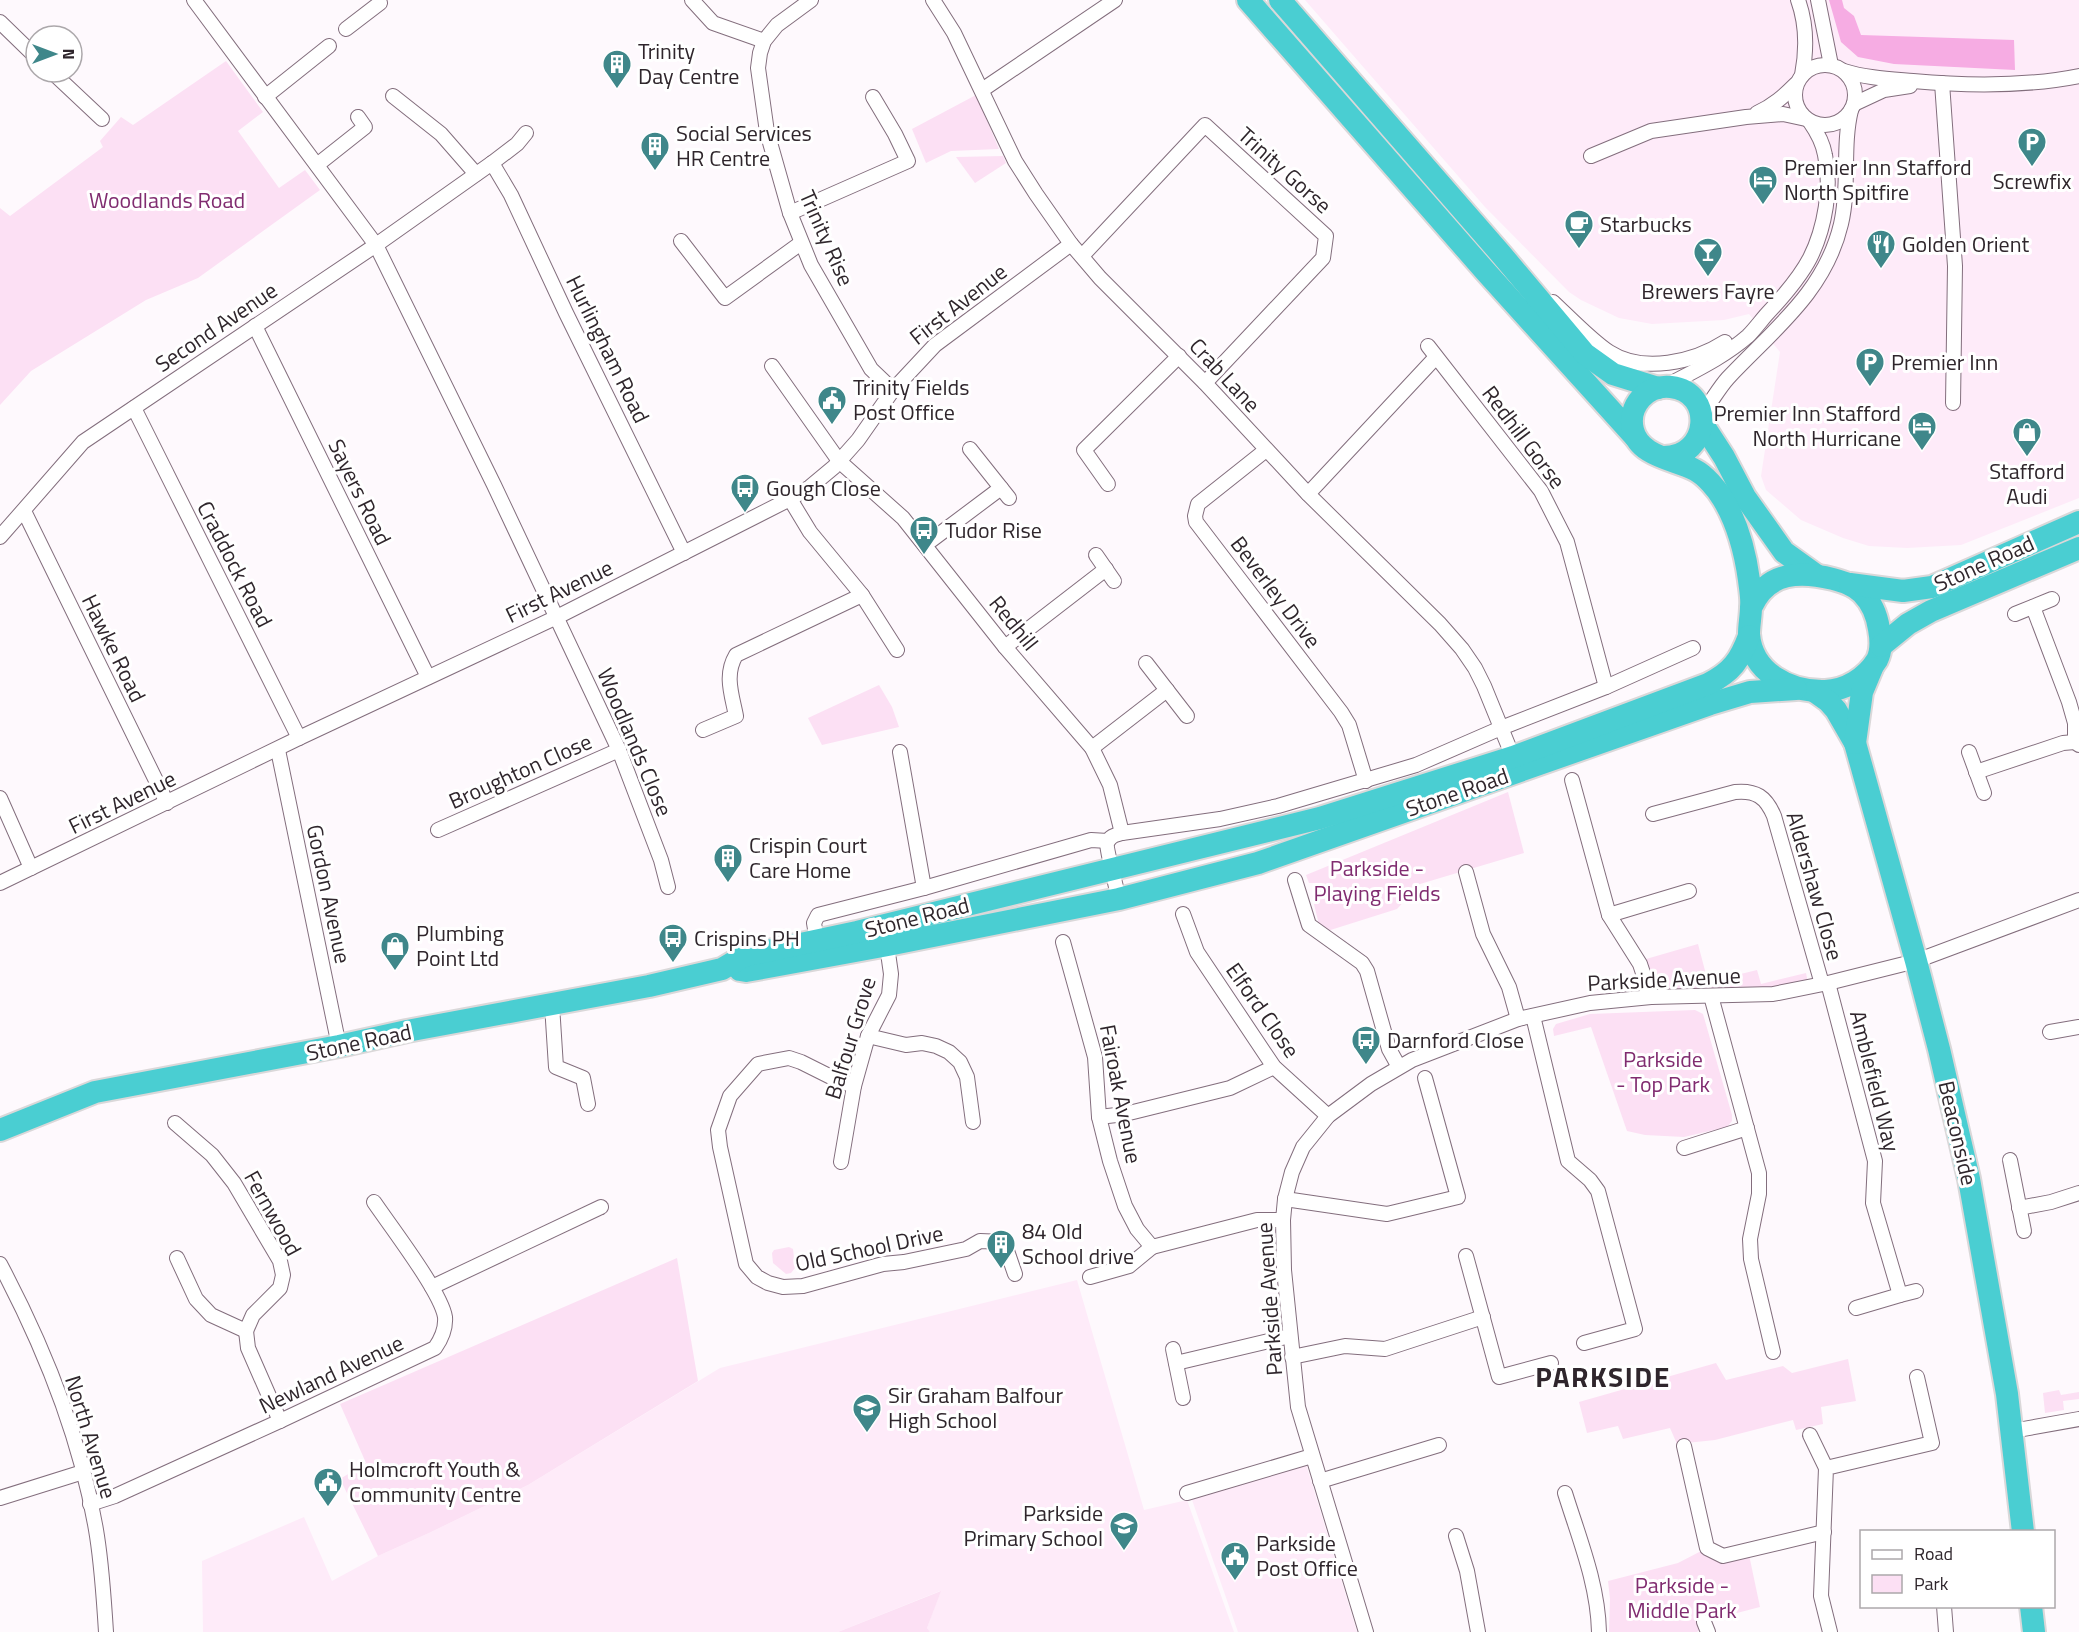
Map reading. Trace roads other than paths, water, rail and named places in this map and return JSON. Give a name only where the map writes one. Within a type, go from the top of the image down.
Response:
[{"type":"highway","points":[[1248,0],[1642,447],[1652,454],[1697,471],[1721,495],[1741,536],[1752,606],[1749,636],[1755,654],[1764,667],[1782,682],[1805,690],[1842,688],[1858,680],[1877,656],[1875,613],[1862,593],[1850,584],[1816,575],[1797,574],[1773,582],[1756,597],[1752,606]]},
{"type":"highway","points":[[1280,0],[1585,354],[1613,374],[1661,387],[1676,388],[1688,394],[1697,403],[1702,419],[1745,497],[1784,552],[1816,575]]},
{"type":"highway","points":[[1635,437],[1632,429],[1633,411],[1642,396],[1661,387]]},
{"type":"highway","points":[[1664,457],[1678,455],[1690,448],[1698,437],[1702,419]]},
{"type":"highway","name":"Stone Road","points":[[1850,584],[1903,591],[1932,587],[2079,522]]},
{"type":"highway","name":"Stone Road","points":[[1877,656],[1908,624],[1930,611],[2079,548]]},
{"type":"highway","name":"Stone Road","points":[[722,969],[746,971],[885,935],[1113,869],[1320,818],[1513,757],[1722,677],[1739,659],[1749,636]]},
{"type":"highway","name":"Beaconside","points":[[1855,743],[1862,692],[1877,656]]},
{"type":"highway","name":"Stone Road","points":[[0,1130],[95,1092],[407,1031],[649,987],[722,969],[744,956],[817,941],[885,935],[1119,899],[1258,863],[1710,704],[1750,692],[1805,690]]},
{"type":"highway","name":"Beaconside","points":[[1805,690],[1828,701],[1836,710],[1855,743],[1916,961],[1969,1179],[2012,1431],[2023,1530]]},
{"type":"highway","points":[[2031,1608],[2034,1632]]},
{"type":"street","points":[[194,0],[376,245],[557,617]]},
{"type":"street","points":[[692,0],[713,22],[764,41]]},
{"type":"street","name":"Trinity Rise","points":[[811,0],[784,18],[764,41],[758,68],[767,132],[801,243],[820,281],[871,369],[893,390]]},
{"type":"street","name":"Crab Lane","points":[[933,0],[954,33],[1015,161],[1071,244],[1100,279],[1179,356],[1308,494],[1440,624],[1462,649],[1480,677],[1513,757]]},
{"type":"street","points":[[982,90],[1115,0]]},
{"type":"street","points":[[1661,387],[1712,362],[1748,336],[1784,296],[1811,257],[1827,199],[1825,154],[1820,138],[1795,102],[1805,59],[1806,34],[1798,0]]},
{"type":"street","points":[[1702,419],[1726,380],[1791,315],[1817,281],[1832,252],[1841,223],[1845,196],[1846,138],[1854,88],[1837,68],[1818,0]]},
{"type":"street","points":[[346,29],[380,1]]},
{"type":"street","points":[[0,22],[24,45]]},
{"type":"street","points":[[265,97],[329,46]]},
{"type":"street","points":[[1746,117],[1767,109],[1780,100],[1815,66],[1837,68],[1874,78],[1973,85],[2029,83],[2079,76]]},
{"type":"street","points":[[1591,156],[1651,131],[1746,117],[1783,114],[1826,125],[1836,123],[1847,116],[1852,107],[1884,90],[1926,82]]},
{"type":"street","points":[[1942,83],[1955,256],[1953,403]]},
{"type":"street","points":[[65,84],[102,119]]},
{"type":"street","points":[[393,96],[441,134],[476,174]]},
{"type":"street","points":[[790,213],[908,161],[873,97]]},
{"type":"street","points":[[317,165],[365,127],[358,117]]},
{"type":"street","name":"Trinity Gorse","points":[[1082,256],[1204,125],[1326,236],[1323,258],[1205,383]]},
{"type":"street","name":"Second Avenue","points":[[0,537],[83,442],[376,245],[492,164],[517,144],[526,133]]},
{"type":"street","name":"Hurlingham Road","points":[[492,164],[510,195],[684,553]]},
{"type":"street","points":[[681,241],[725,298],[801,243]]},
{"type":"street","name":"First Avenue","points":[[0,883],[299,738],[557,617],[790,499],[810,487],[858,440],[893,390],[934,345],[1071,244]]},
{"type":"street","points":[[1501,254],[1609,352],[1632,361],[1668,363],[1710,351],[1763,318]]},
{"type":"street","name":"Sayers Road","points":[[255,326],[428,677]]},
{"type":"street","name":"Redhill Gorse","points":[[1308,494],[1432,352],[1541,491],[1552,510],[1567,542],[1606,687]]},
{"type":"street","points":[[1108,484],[1084,450],[1179,356]]},
{"type":"street","name":"Redhill","points":[[772,366],[839,460],[903,518],[1005,647],[1092,748],[1110,785],[1122,833]]},
{"type":"street","name":"Craddock Road","points":[[134,408],[299,738]]},
{"type":"street","points":[[925,545],[1005,493],[970,449]]},
{"type":"street","name":"Beverley Drive","points":[[1266,450],[1198,504],[1196,522],[1341,712],[1349,725],[1366,781]]},
{"type":"street","points":[[790,499],[810,532],[862,596],[897,650]]},
{"type":"street","name":"Hawke Road","points":[[24,511],[166,803]]},
{"type":"street","points":[[1096,555],[1114,581]]},
{"type":"street","points":[[1005,647],[1106,569]]},
{"type":"street","points":[[703,730],[736,716],[728,677],[730,664],[736,655],[862,596]]},
{"type":"street","points":[[2015,614],[2052,599]]},
{"type":"street","points":[[1976,772],[2063,742],[2077,743],[2069,702],[2033,607]]},
{"type":"street","name":"Woodlands Close","points":[[557,617],[619,750],[661,860],[668,887]]},
{"type":"street","name":"Stone Road","points":[[1108,841],[1113,836],[1122,833],[1220,819],[1278,806],[1416,765],[1501,728],[1606,687],[1693,648]]},
{"type":"street","points":[[1146,663],[1187,716]]},
{"type":"street","points":[[1092,748],[1167,690]]},
{"type":"street","name":"Gordon Avenue","points":[[278,750],[339,1046]]},
{"type":"street","name":"Broughton Close","points":[[438,830],[619,750]]},
{"type":"street","points":[[900,752],[924,888]]},
{"type":"street","points":[[1969,752],[1984,793]]},
{"type":"street","points":[[1572,780],[1609,915],[1640,964],[1651,997]]},
{"type":"street","name":"Aldershaw Close","points":[[1661,816],[1734,792],[1756,793],[1765,798],[1774,816],[1825,983]]},
{"type":"street","points":[[0,798],[32,868]]},
{"type":"street","points":[[817,941],[814,922],[818,915],[924,888],[1091,840],[1108,841],[1107,849],[1119,899]]},
{"type":"street","points":[[1466,872],[1483,934],[1509,987],[1518,1019]]},
{"type":"street","points":[[1295,880],[1309,926],[1362,963],[1367,971],[1389,1049],[1399,1067]]},
{"type":"street","points":[[1609,915],[1689,891]]},
{"type":"street","name":"Parkside Avenue","points":[[1366,1632],[1298,1407],[1284,1270],[1285,1199],[1297,1158],[1309,1138],[1328,1116],[1371,1084],[1412,1060],[1518,1019],[1590,1003],[1651,997],[1773,994],[1825,983],[1916,961],[1977,929],[2079,900]]},
{"type":"street","name":"Elford Close","points":[[1183,914],[1197,952],[1274,1066],[1328,1116]]},
{"type":"street","name":"Balfour Grove","points":[[841,1162],[854,1086],[868,1036],[889,995],[891,974],[885,935]]},
{"type":"street","name":"Fairoak Avenue","points":[[1063,942],[1095,1057],[1099,1117],[1110,1161],[1125,1206],[1137,1229],[1152,1247]]},
{"type":"street","name":"Amblefield Way","points":[[1825,983],[1875,1161],[1873,1203],[1900,1295]]},
{"type":"street","points":[[1711,996],[1759,1173],[1759,1194],[1750,1239],[1751,1259],[1773,1352]]},
{"type":"street","points":[[552,1005],[556,1067],[583,1078],[588,1104]]},
{"type":"street","points":[[1533,1016],[1568,1161],[1590,1180],[1598,1191],[1635,1329],[1584,1343]]},
{"type":"street","points":[[2050,1032],[2079,1027]]},
{"type":"street","points":[[868,1036],[906,1045],[922,1043],[936,1046],[952,1055],[960,1062],[967,1077],[973,1122]]},
{"type":"street","name":"Old School Drive","points":[[854,1086],[789,1058],[759,1064],[730,1096],[718,1130],[720,1147],[746,1264],[757,1277],[783,1287],[803,1286],[883,1264],[966,1249],[980,1241],[1004,1242],[1015,1274]]},
{"type":"street","points":[[1099,1117],[1125,1114],[1230,1088],[1274,1066]]},
{"type":"street","points":[[1285,1199],[1387,1214],[1458,1197],[1425,1078]]},
{"type":"street","name":"Fernwood","points":[[176,1123],[212,1155],[234,1183],[280,1262],[283,1275],[280,1288],[253,1315],[246,1331]]},
{"type":"street","points":[[1684,1148],[1747,1128]]},
{"type":"street","points":[[2010,1160],[2024,1231]]},
{"type":"street","points":[[2019,1208],[2051,1202],[2079,1193]]},
{"type":"street","name":"Newland Avenue","points":[[90,1503],[115,1496],[435,1348],[442,1337],[445,1315],[432,1287],[374,1202]]},
{"type":"street","points":[[432,1287],[601,1207]]},
{"type":"street","points":[[1090,1277],[1129,1266],[1152,1247],[1257,1220],[1283,1220]]},
{"type":"street","points":[[1466,1256],[1499,1377],[1551,1363]]},
{"type":"street","points":[[177,1258],[196,1299],[211,1315],[246,1331],[248,1348],[280,1421]]},
{"type":"street","name":"North Avenue","points":[[0,1264],[54,1382],[83,1472],[101,1571],[106,1632]]},
{"type":"street","points":[[1856,1308],[1916,1291]]},
{"type":"street","points":[[1292,1357],[1346,1346],[1385,1349],[1483,1317]]},
{"type":"street","points":[[1176,1363],[1290,1336]]},
{"type":"street","points":[[1173,1349],[1183,1398]]},
{"type":"street","points":[[1826,1468],[1932,1443],[1917,1377]]},
{"type":"street","points":[[2012,1431],[2079,1419]]},
{"type":"street","points":[[1810,1435],[1826,1468],[1821,1596],[1830,1632]]},
{"type":"street","points":[[1320,1481],[1438,1445]]},
{"type":"street","points":[[1684,1446],[1707,1548],[1723,1556],[1824,1532]]},
{"type":"street","points":[[1187,1493],[1312,1456]]},
{"type":"street","points":[[0,1498],[83,1472]]},
{"type":"street","points":[[1565,1493],[1593,1584],[1598,1608],[1599,1632]]},
{"type":"street","points":[[1456,1536],[1467,1572],[1478,1632]]},
{"type":"street","points":[[1944,1608],[1946,1632]]},
{"type":"place","name":"Trinity Day Centre","points":[[617,90]]},
{"type":"place","name":"Screwfix","points":[[2032,168]]},
{"type":"place","name":"Social Services HR Centre","points":[[655,172]]},
{"type":"place","name":"Premier Inn Stafford North Spitfire","points":[[1763,206]]},
{"type":"place","name":"Starbucks","points":[[1579,250]]},
{"type":"place","name":"Golden Orient","points":[[1881,270]]},
{"type":"place","name":"Brewers Fayre","points":[[1708,278]]},
{"type":"place","name":"Premier Inn","points":[[1870,388]]},
{"type":"place","name":"Trinity Fields Post Office","points":[[832,426]]},
{"type":"place","name":"Premier Inn Stafford North Hurricane","points":[[1922,452]]},
{"type":"place","name":"Stafford Audi","points":[[2027,458]]},
{"type":"place","name":"Gough Close","points":[[745,514]]},
{"type":"place","name":"Tudor Rise","points":[[924,556]]},
{"type":"place","name":"Crispin Court Care Home","points":[[728,884]]},
{"type":"place","name":"Crispins PH","points":[[673,964]]},
{"type":"place","name":"Plumbing Point Ltd","points":[[395,972]]},
{"type":"place","name":"Darnford Close","points":[[1366,1066]]},
{"type":"place","name":"84 Old School drive","points":[[1001,1270]]},
{"type":"place","name":"Sir Graham Balfour High School","points":[[867,1434]]},
{"type":"place","name":"Holmcroft Youth & Community Centre","points":[[328,1508]]},
{"type":"place","name":"Parkside Primary School","points":[[1124,1552]]},
{"type":"place","name":"Parkside Post Office","points":[[1235,1582]]},
{"type":"district","name":"PARKSIDE","points":[[1603,1377]]},
{"type":"park label","name":"Woodlands Road","points":[[167,200]]},
{"type":"park label","name":"Parkside - Playing Fields","points":[[1377,880]]},
{"type":"park label","name":"Parkside - Top Park","points":[[1663,1072]]},
{"type":"park label","name":"Parkside - Middle Park","points":[[1682,1598]]}]
